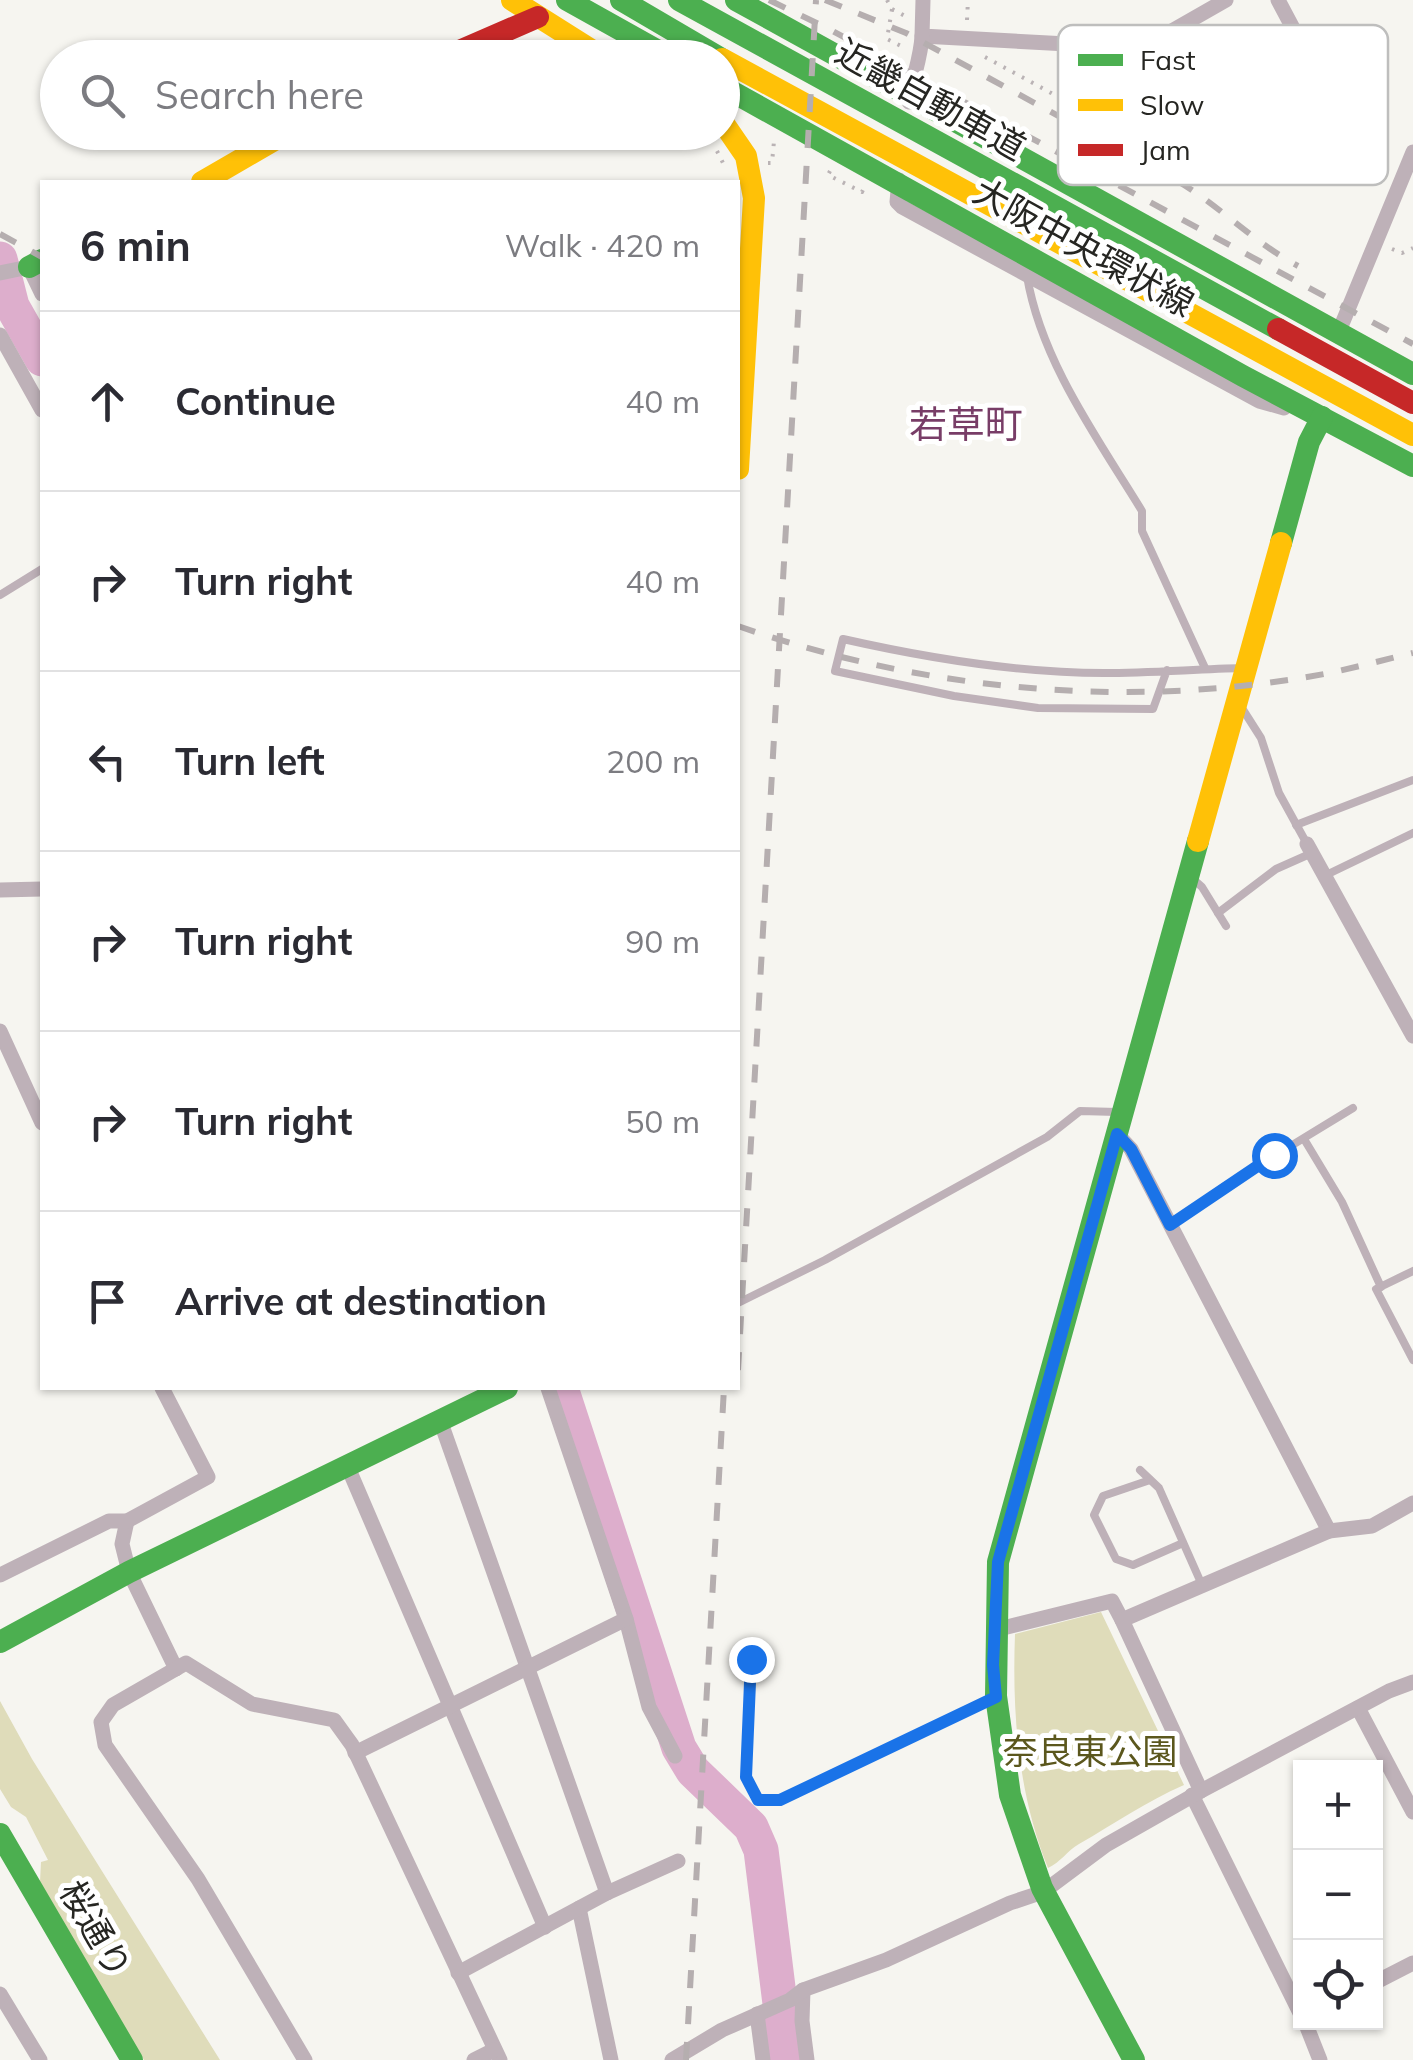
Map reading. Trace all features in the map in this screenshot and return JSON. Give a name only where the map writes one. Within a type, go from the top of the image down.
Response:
[{"type":"main road","points":[[512,0],[575,40]]},
{"type":"main road","points":[[567,0],[639,40]]},
{"type":"main road","name":"近畿自動車道","points":[[621,0],[691,40]]},
{"type":"main road","name":"近畿自動車道","points":[[676,0],[1413,402]]},
{"type":"main road","name":"大阪中央環状線","points":[[736,0],[1058,179]]},
{"type":"main road","points":[[485,40],[538,17]]},
{"type":"main road","name":"近畿自動車道","points":[[740,68],[1413,435]]},
{"type":"main road","name":"大阪中央環状線","points":[[740,97],[1028,266],[1413,466]]},
{"type":"main road","points":[[740,141],[753,177],[744,272],[740,403]]},
{"type":"main road","points":[[205,180],[252,150]]},
{"type":"main road","name":"大阪中央環状線","points":[[1068,185],[1408,372]]},
{"type":"main road","points":[[1134,2060],[1044,1892],[1018,1826],[999,1742],[995,1630],[998,1562],[1309,442],[1322,417]]},
{"type":"main road","points":[[0,1642],[129,1572],[502,1390]]},
{"type":"main road","name":"桜通り","points":[[0,1834],[132,2060]]},
{"type":"street","points":[[653,40],[676,0]]},
{"type":"street","points":[[923,0],[922,53],[911,89],[898,202],[930,224],[1028,266]]},
{"type":"street","points":[[1182,25],[1226,0]]},
{"type":"street","points":[[1278,0],[1291,25]]},
{"type":"street","points":[[922,36],[1058,45]]},
{"type":"street","points":[[911,89],[1058,169]]},
{"type":"street","points":[[1342,324],[1413,152]]},
{"type":"street","points":[[1087,185],[1342,324],[1408,372]]},
{"type":"street","points":[[0,272],[30,265],[40,289]]},
{"type":"street","points":[[0,335],[40,406]]},
{"type":"street","points":[[1309,849],[1413,1036]]},
{"type":"street","points":[[0,890],[40,889]]},
{"type":"street","points":[[0,1032],[40,1118]]},
{"type":"street","points":[[1120,1123],[1329,1531]]},
{"type":"street","points":[[0,1575],[108,1521],[127,1521],[208,1477],[163,1390]]},
{"type":"street","points":[[549,1390],[626,1619],[649,1707],[676,1756]]},
{"type":"street","points":[[440,1420],[606,1893]]},
{"type":"street","points":[[347,1466],[544,1926]]},
{"type":"street","points":[[1122,1620],[1329,1531],[1372,1526],[1413,1503]]},
{"type":"street","points":[[127,1521],[122,1544],[129,1572],[176,1668]]},
{"type":"street","points":[[995,1630],[1112,1601],[1196,1793],[1293,1998]]},
{"type":"street","points":[[356,1753],[626,1619]]},
{"type":"street","points":[[305,2060],[198,1878],[106,1745],[100,1722],[114,1705],[186,1663],[252,1704],[334,1720],[356,1753],[497,2055],[474,2060]]},
{"type":"street","points":[[672,2060],[722,2030],[797,1995],[1044,1892],[1106,1845],[1196,1793],[1413,1682]]},
{"type":"street","points":[[1358,1708],[1413,1812]]},
{"type":"street","points":[[458,1973],[606,1893],[678,1861]]},
{"type":"street","points":[[579,1908],[611,2060]]},
{"type":"street","points":[[1383,1978],[1413,1963]]},
{"type":"street","points":[[0,1994],[40,2060]]},
{"type":"street","points":[[797,1995],[807,2060]]},
{"type":"street","points":[[757,2014],[763,2060]]},
{"type":"street","points":[[0,2033],[16,2025]]},
{"type":"street","points":[[1308,2030],[1320,2060]]},
{"type":"lane","points":[[1028,266],[1032,308],[1066,384],[1142,511],[1142,530],[1204,668]]},
{"type":"lane","points":[[0,595],[40,570]]},
{"type":"lane","points":[[1167,670],[1153,710],[1038,708],[954,696],[835,671],[842,639],[1031,670],[1104,674],[1167,670],[1204,668],[1248,668]]},
{"type":"lane","points":[[1218,913],[1309,849],[1279,794],[1261,738],[1238,701]]},
{"type":"lane","points":[[1296,825],[1413,780]]},
{"type":"lane","points":[[1324,876],[1413,833]]},
{"type":"lane","points":[[1190,876],[1202,887],[1226,926]]},
{"type":"lane","points":[[1170,1225],[1242,1175],[1353,1108]]},
{"type":"lane","points":[[740,1302],[825,1260],[1047,1137],[1080,1111],[1120,1123]]},
{"type":"lane","points":[[1304,1139],[1342,1202],[1382,1286]]},
{"type":"lane","points":[[1413,1270],[1376,1289],[1413,1360]]},
{"type":"lane","points":[[1140,1470],[1158,1488],[1202,1585]]},
{"type":"lane","points":[[1150,1480],[1103,1496],[1094,1516],[1116,1559],[1133,1565],[1184,1543]]},
{"type":"lane","points":[[751,1659],[746,1777],[758,1800],[780,1800],[996,1697]]},
{"type":"path","points":[[887,0],[892,10],[887,39],[907,49]]},
{"type":"path","points":[[966,27],[968,0]]},
{"type":"path","points":[[979,54],[1058,97]]},
{"type":"path","points":[[717,150],[731,180]]},
{"type":"path","points":[[828,175],[862,192],[865,185]]},
{"type":"path","points":[[1388,247],[1402,253],[1413,248]]},
{"type":"green space","name":"奈良東公園","points":[[1101,1612],[1184,1785],[1079,1844],[1048,1868],[1030,1811],[1019,1753],[1015,1634]]},
{"type":"green space","points":[[0,1701],[32,1759],[220,2060],[144,2060],[40,1882],[41,1862],[48,1860],[26,1817],[11,1807],[0,1789]]},
{"type":"waterway","points":[[0,259],[12,306],[40,355]]},
{"type":"waterway","points":[[562,1390],[679,1748],[693,1771],[751,1827],[761,1850],[787,2060]]},
{"type":"railway","points":[[769,0],[1058,153]]},
{"type":"railway","points":[[740,1335],[816,0]]},
{"type":"railway","points":[[825,0],[906,33],[1058,116]]},
{"type":"railway","points":[[1118,185],[1413,344]]},
{"type":"railway","points":[[1183,185],[1298,266]]},
{"type":"railway","points":[[0,234],[40,256]]},
{"type":"railway","points":[[740,627],[880,666],[1028,688],[1102,692],[1251,685],[1324,674],[1413,653]]},
{"type":"railway","points":[[686,2060],[724,1390]]},
{"type":"traffic: fast","points":[[567,0],[639,40]]},
{"type":"traffic: fast","points":[[621,0],[689,40]]},
{"type":"traffic: fast","points":[[679,0],[1278,329]]},
{"type":"traffic: fast","points":[[736,0],[1058,178]]},
{"type":"traffic: fast","points":[[740,96],[1243,376],[1413,466]]},
{"type":"traffic: fast","points":[[1071,185],[1413,374]]},
{"type":"traffic: fast","points":[[29,267],[40,261]]},
{"type":"traffic: fast","points":[[1281,543],[1309,442],[1322,417]]},
{"type":"traffic: fast","points":[[1134,2060],[1042,1888],[1010,1795],[996,1696],[998,1562],[1198,841]]},
{"type":"traffic: fast","points":[[0,1642],[129,1572],[503,1390]]},
{"type":"traffic: fast","points":[[0,1834],[132,2060]]},
{"type":"traffic: slow","points":[[512,0],[575,40]]},
{"type":"traffic: slow","points":[[740,69],[1413,435]]},
{"type":"traffic: slow","points":[[740,147],[746,156],[754,198],[740,435]]},
{"type":"traffic: slow","points":[[205,180],[257,150]]},
{"type":"traffic: slow","points":[[1198,841],[1281,543]]},
{"type":"traffic: jam","points":[[485,40],[538,17]]},
{"type":"traffic: jam","points":[[1278,329],[1413,403]]},
{"type":"district","name":"若草町","points":[[966,424]]},
{"type":"route","points":[[751,1659],[746,1777],[758,1800],[780,1800],[996,1697],[993,1665],[998,1562],[1117,1134],[1131,1149],[1170,1225],[1274,1155]]}]
